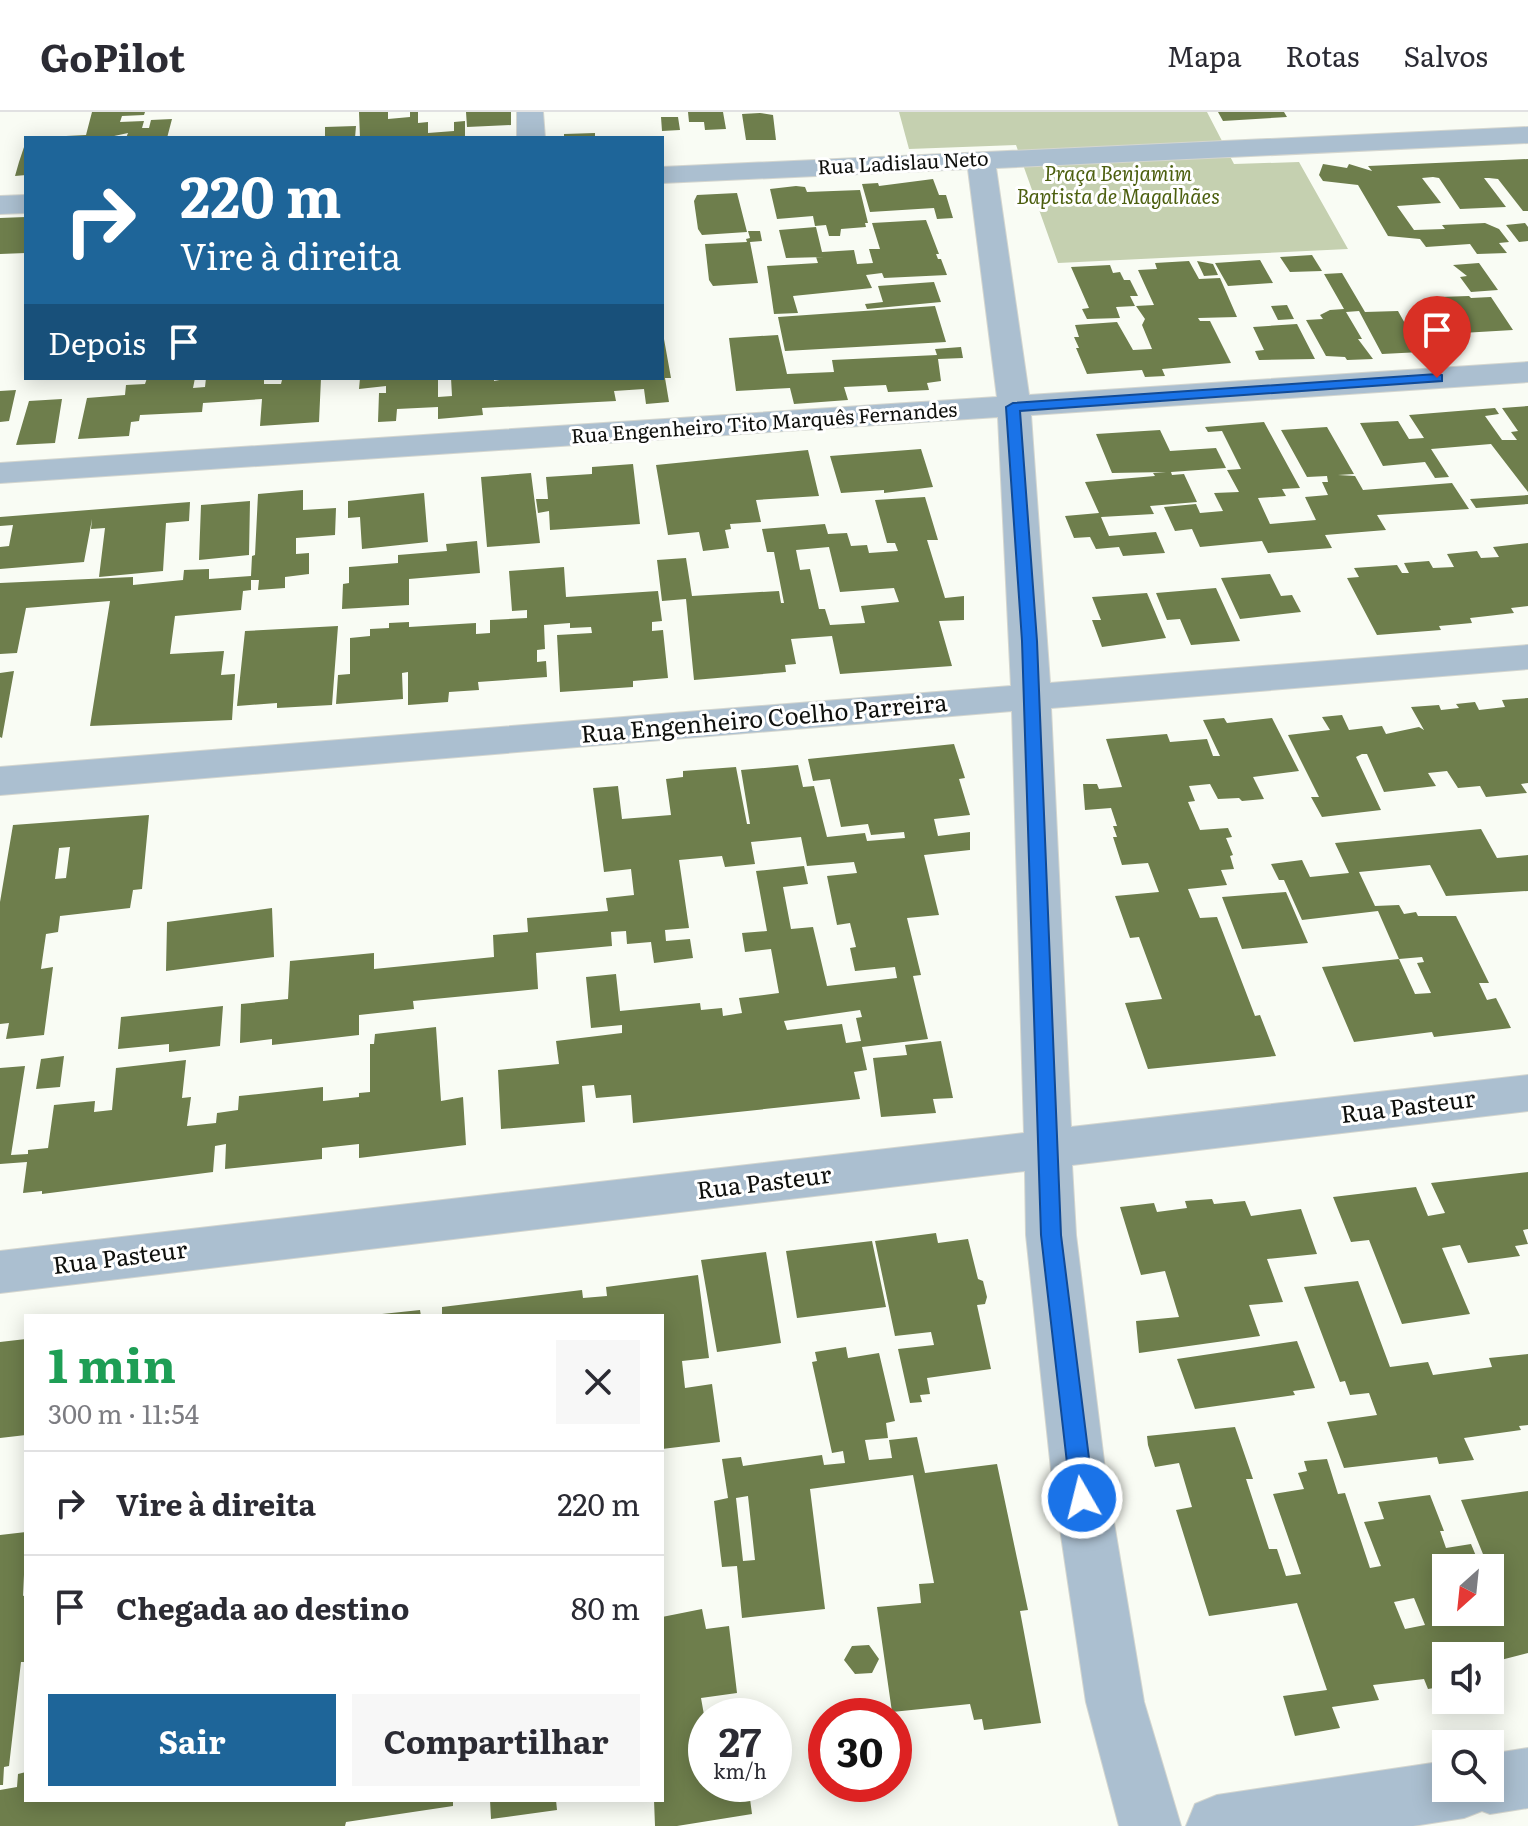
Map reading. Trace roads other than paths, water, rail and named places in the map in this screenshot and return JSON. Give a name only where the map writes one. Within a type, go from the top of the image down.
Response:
[{"type":"street","points":[[530,112],[531,136]]},
{"type":"street","name":"Rua Ladislau Neto","points":[[664,175],[1528,135]]},
{"type":"street","points":[[981,160],[1011,368],[1032,697],[1051,1235],[1078,1469],[1115,1702],[1150,1826]]},
{"type":"street","points":[[0,205],[24,204]]},
{"type":"street","name":"Rua Engenheiro Tito Marquês Fernandes","points":[[0,473],[1528,372]]},
{"type":"street","name":"Rua Engenheiro Coelho Parreira","points":[[0,781],[1528,657]]},
{"type":"street","name":"Rua Pasteur","points":[[0,1272],[1528,1093]]},
{"type":"street","points":[[1504,1782],[1528,1778]]},
{"type":"street","points":[[1217,1826],[1432,1793]]},
{"type":"park label","name":"Praça Benjamim Baptista de Magalhães","points":[[1118,186]]}]
